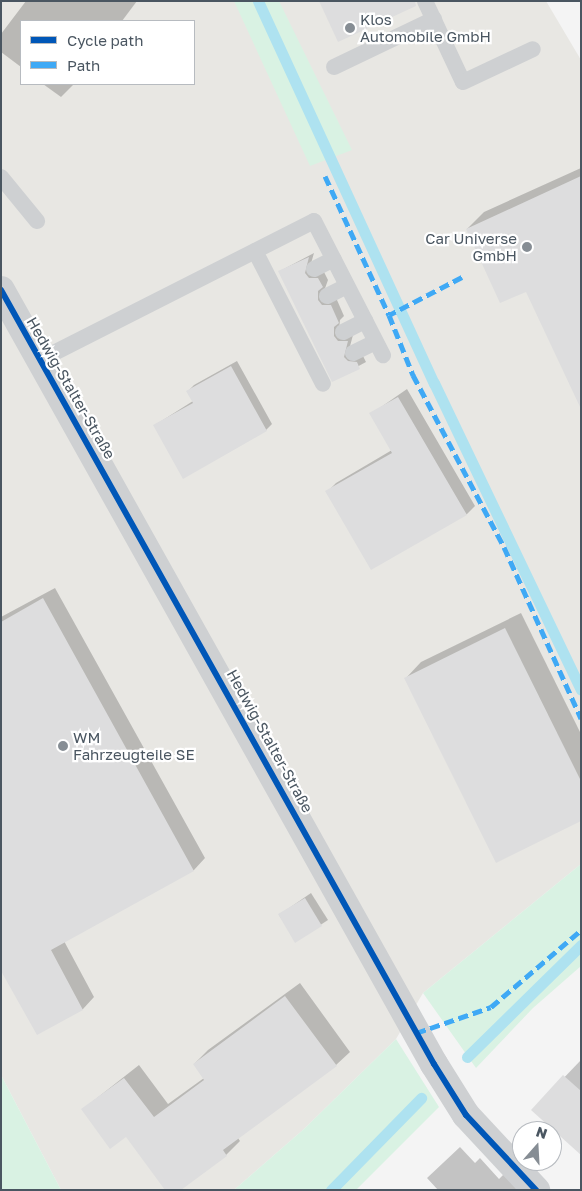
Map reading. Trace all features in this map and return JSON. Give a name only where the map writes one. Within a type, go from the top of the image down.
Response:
[{"type":"street","name":"Hedwig-Stalter-Straße","points":[[1,290],[434,1064],[466,1115],[536,1190]]},
{"type":"lane","points":[[426,1],[463,82],[533,50]]},
{"type":"lane","points":[[334,67],[434,19]]},
{"type":"lane","points":[[1,177],[37,220]]},
{"type":"lane","points":[[40,360],[314,221],[379,349],[353,353]]},
{"type":"lane","points":[[255,251],[280,286],[321,375]]},
{"type":"lane","points":[[314,269],[334,259]]},
{"type":"lane","points":[[327,296],[348,286]]},
{"type":"lane","points":[[344,332],[365,320]]},
{"type":"shaded area","points":[[1,1],[546,1],[581,60],[581,864],[423,993],[396,1039],[304,1129],[234,1190],[61,1190],[1,1075]]},
{"type":"green space","points":[[234,1],[279,1],[352,150],[310,166]]},
{"type":"green space","points":[[581,864],[581,966],[533,1008],[476,1068],[423,993]]},
{"type":"green space","points":[[396,1039],[439,1107],[356,1190],[234,1190],[304,1129]]},
{"type":"green space","points":[[1,1075],[61,1190],[1,1190]]},
{"type":"building","name":"Klos Automobile GmbH","points":[[319,1],[415,1],[416,6],[338,42]]},
{"type":"building","name":"Car Universe GmbH","points":[[581,176],[581,409],[526,292],[500,303],[466,229]]},
{"type":"building","points":[[309,257],[305,273],[309,278],[318,278],[323,287],[318,291],[318,300],[322,305],[331,305],[339,323],[334,327],[334,336],[338,341],[348,341],[344,357],[348,361],[357,362],[360,369],[332,382],[278,271]]},
{"type":"building","points":[[231,366],[267,431],[183,479],[153,425],[193,403],[186,391]]},
{"type":"building","points":[[398,397],[467,515],[371,570],[325,491],[392,453],[369,413]]},
{"type":"building","name":"WM Fahrzeugteile SE","points":[[43,598],[194,871],[51,950],[83,1010],[37,1035],[1,971],[1,622]]},
{"type":"building","points":[[505,628],[581,781],[581,821],[496,863],[404,678]]},
{"type":"building","points":[[305,898],[322,926],[295,943],[278,914]]},
{"type":"building","points":[[285,996],[337,1066],[223,1150],[227,1156],[181,1190],[165,1190],[126,1137],[110,1149],[81,1109],[124,1078],[154,1117],[204,1080],[193,1064]]},
{"type":"building","points":[[563,1075],[581,1091],[581,1155],[562,1138],[562,1121],[543,1121],[531,1110]]},
{"type":"waterway","points":[[258,1],[434,383],[581,690]]},
{"type":"waterway","points":[[467,1057],[581,945]]},
{"type":"waterway","points":[[331,1190],[421,1098]]},
{"type":"marked path","points":[[325,176],[389,315]]},
{"type":"marked path","points":[[462,277],[389,315],[413,375],[504,547],[581,718]]},
{"type":"marked path","points":[[416,1033],[491,1007],[581,930]]},
{"type":"cycle path","points":[[1,290],[434,1064],[466,1115],[536,1190]]},
{"type":"place","name":"Klos Automobile GmbH","points":[[350,28]]},
{"type":"place","name":"Car Universe GmbH","points":[[527,247]]},
{"type":"place","name":"WM Fahrzeugteile SE","points":[[63,746]]}]
